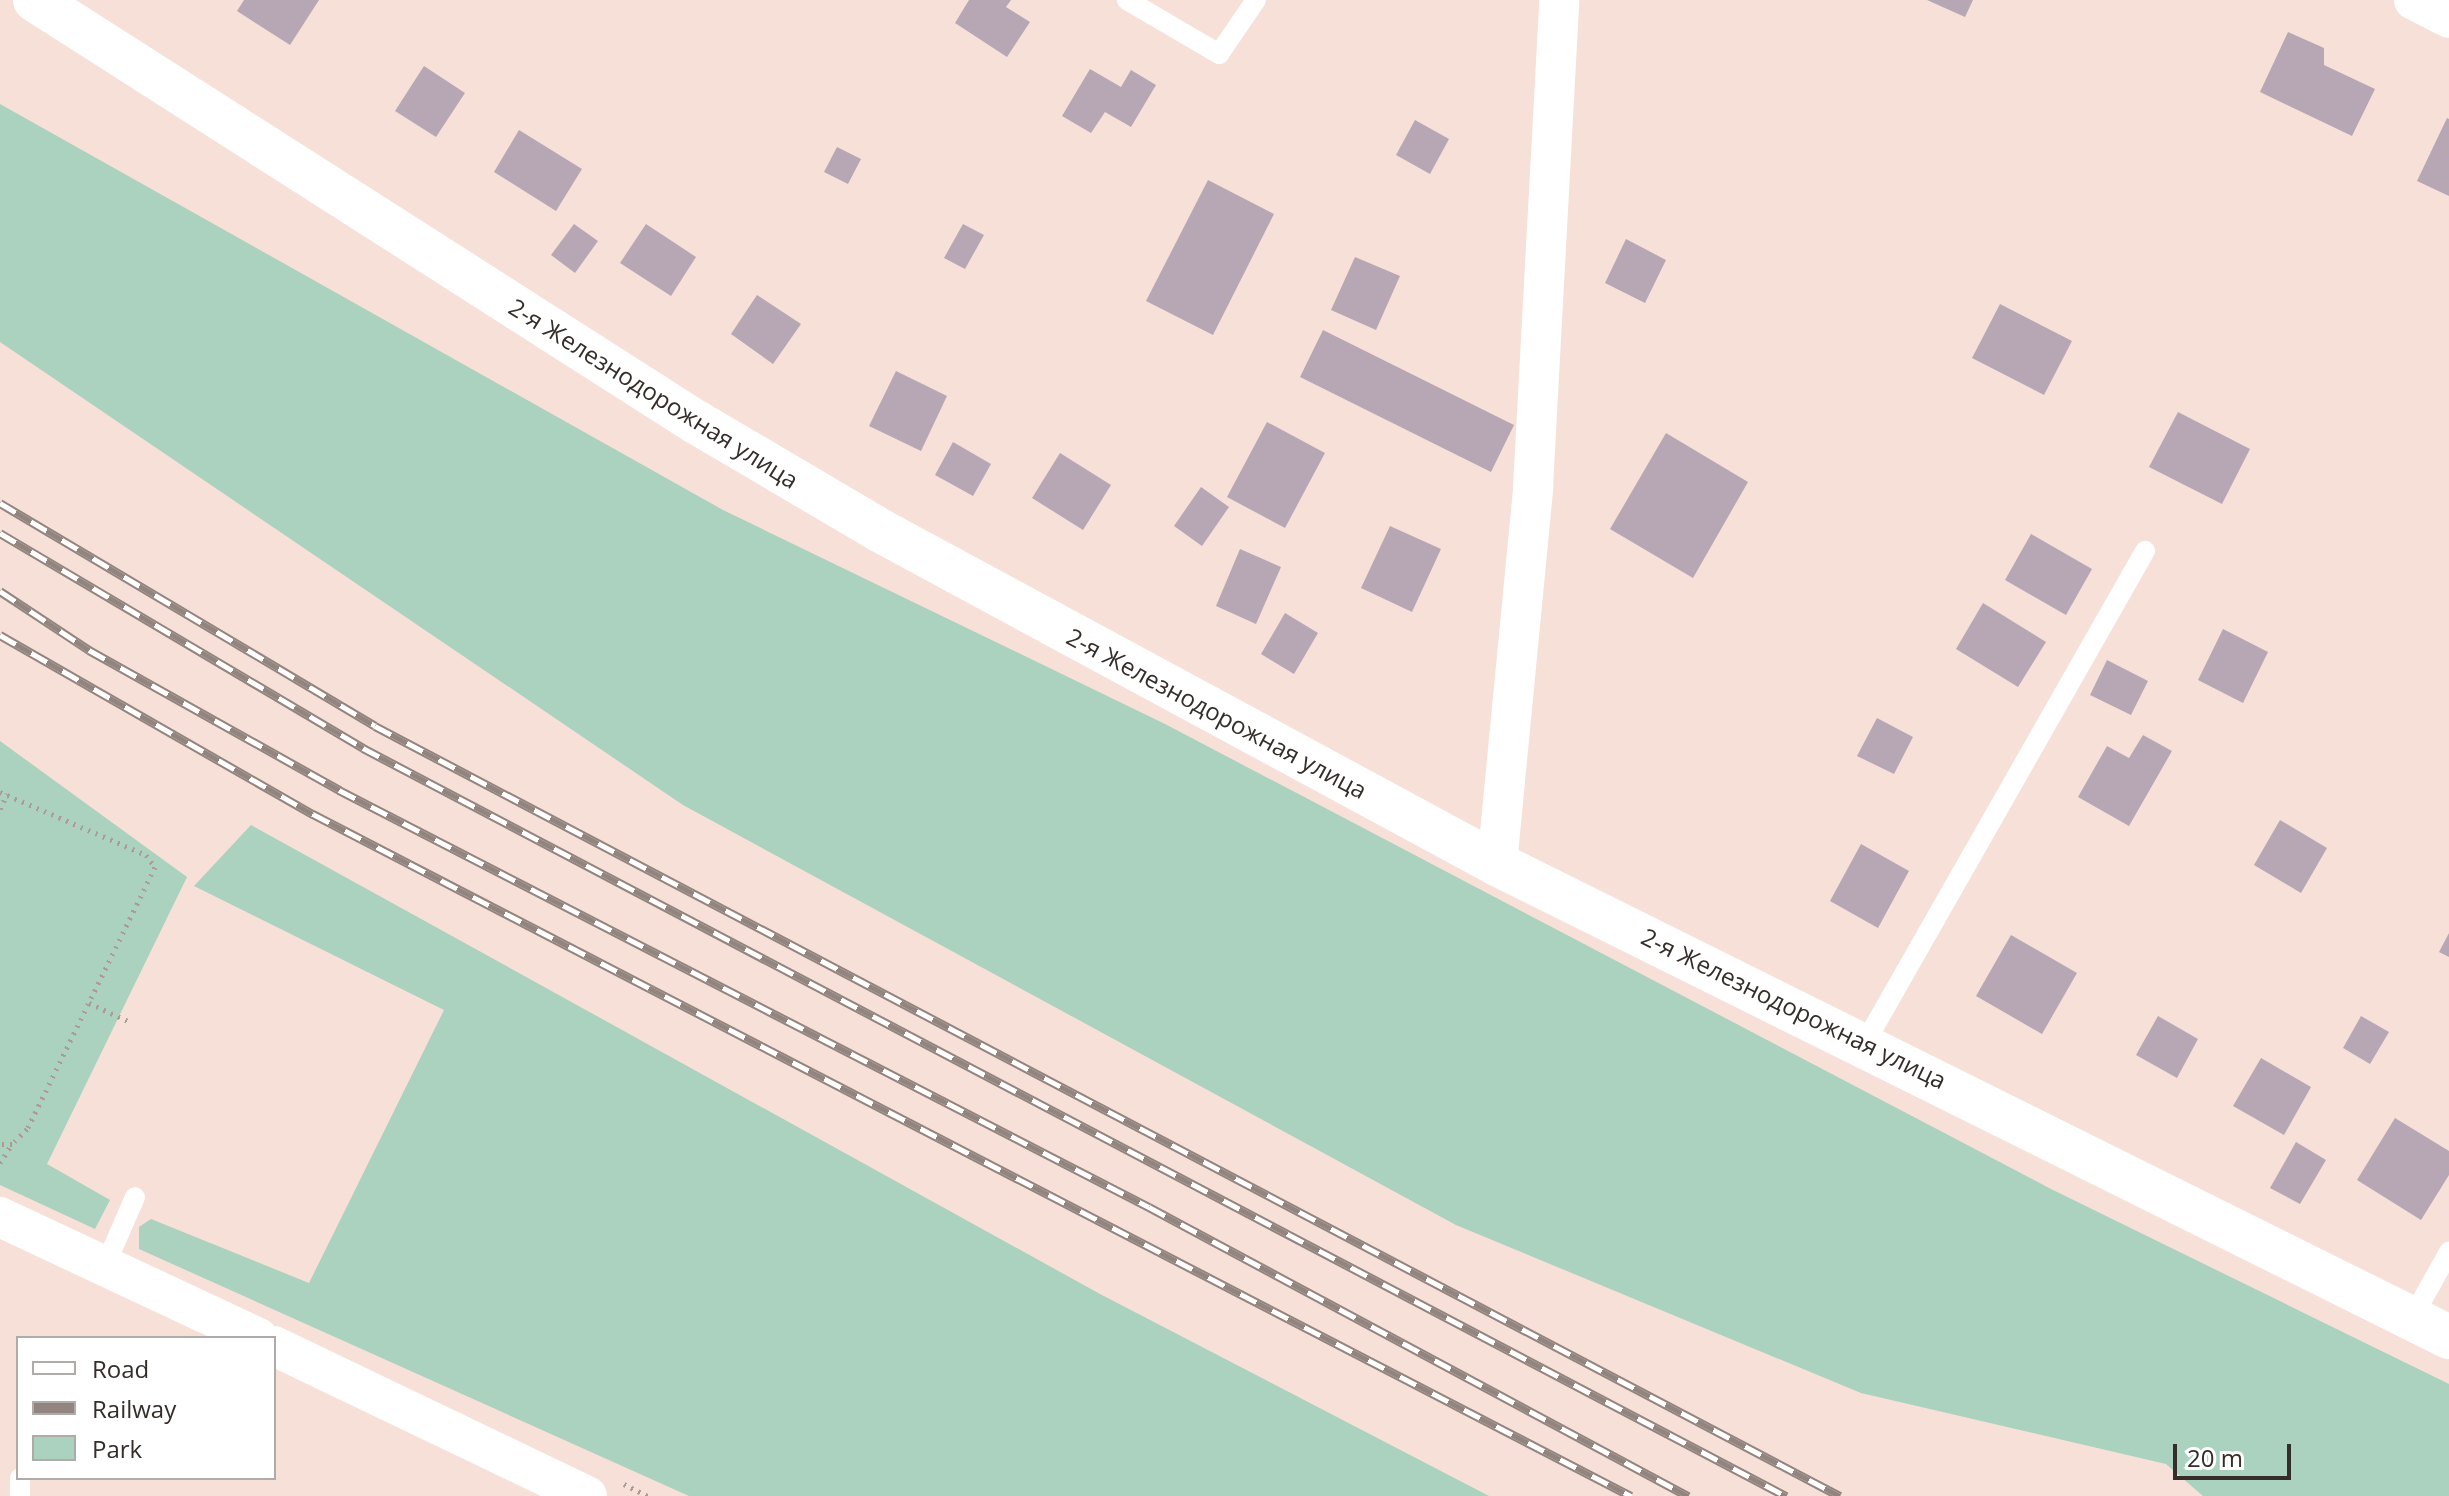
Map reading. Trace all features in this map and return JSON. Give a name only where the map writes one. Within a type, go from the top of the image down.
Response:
[{"type":"street","name":"2-я Железнодорожная улица","points":[[35,0],[696,422],[1497,864],[1866,1041],[2431,1328]]},
{"type":"street","points":[[1497,864],[1532,503],[1559,0]]},
{"type":"street","points":[[2414,0],[2449,18]]},
{"type":"street","points":[[0,1217],[254,1336]]},
{"type":"street","points":[[276,1347],[587,1496]]},
{"type":"lane","points":[[1127,0],[1219,54],[1256,0]]},
{"type":"lane","points":[[1866,1041],[2145,551]]},
{"type":"lane","points":[[105,1266],[135,1197]]},
{"type":"lane","points":[[2431,1328],[2449,1252]]},
{"type":"path","points":[[0,792],[153,860],[89,1003],[0,1163]]},
{"type":"path","points":[[0,809],[7,794]]},
{"type":"path","points":[[89,1003],[128,1021]]},
{"type":"path","points":[[0,1144],[12,1144]]},
{"type":"green space","points":[[0,104],[723,510],[1165,724],[2051,1189],[2449,1384],[2449,1496],[2203,1496],[2166,1464],[1861,1393],[1456,1225],[683,805],[0,342]]},
{"type":"green space","points":[[0,741],[187,877],[47,1164],[110,1200],[95,1229],[0,1185]]},
{"type":"green space","points":[[251,825],[1100,1294],[1489,1496],[689,1496],[139,1249],[139,1227],[151,1219],[309,1283],[444,1010],[194,886]]},
{"type":"building","points":[[244,0],[319,0],[290,45],[237,11]]},
{"type":"building","points":[[969,0],[1011,0],[1006,7],[1030,22],[1007,57],[955,23]]},
{"type":"building","points":[[1927,0],[1973,0],[1965,17]]},
{"type":"building","points":[[2288,32],[2324,48],[2324,65],[2375,89],[2352,136],[2260,92]]},
{"type":"building","points":[[424,66],[465,93],[436,137],[395,111]]},
{"type":"building","points":[[1090,69],[1121,87],[1131,70],[1156,85],[1131,127],[1105,112],[1091,133],[1062,116]]},
{"type":"building","points":[[2449,119],[2449,196],[2417,181]]},
{"type":"building","points":[[1415,120],[1449,139],[1430,174],[1396,155]]},
{"type":"building","points":[[519,130],[582,169],[556,211],[494,172]]},
{"type":"building","points":[[837,147],[861,159],[848,184],[824,172]]},
{"type":"building","points":[[1208,180],[1274,214],[1213,335],[1146,301]]},
{"type":"building","points":[[574,224],[598,241],[575,273],[551,255]]},
{"type":"building","points":[[646,224],[696,257],[671,296],[620,263]]},
{"type":"building","points":[[963,224],[984,235],[965,269],[944,258]]},
{"type":"building","points":[[1626,239],[1666,260],[1645,303],[1605,283]]},
{"type":"building","points":[[1355,257],[1400,276],[1376,330],[1331,310]]},
{"type":"building","points":[[757,295],[801,324],[773,364],[731,334]]},
{"type":"building","points":[[2000,304],[2072,341],[2044,395],[1972,358]]},
{"type":"building","points":[[1323,330],[1514,425],[1491,472],[1300,377]]},
{"type":"building","points":[[896,371],[947,396],[921,451],[869,426]]},
{"type":"building","points":[[2178,412],[2250,449],[2222,504],[2149,467]]},
{"type":"building","points":[[1267,422],[1325,453],[1285,528],[1227,497]]},
{"type":"building","points":[[1666,433],[1748,482],[1693,578],[1610,529]]},
{"type":"building","points":[[953,442],[991,464],[973,496],[935,475]]},
{"type":"building","points":[[1060,453],[1111,485],[1083,530],[1032,498]]},
{"type":"building","points":[[1201,487],[1229,507],[1202,546],[1174,526]]},
{"type":"building","points":[[1390,526],[1441,549],[1412,612],[1361,588]]},
{"type":"building","points":[[2031,534],[2092,569],[2066,615],[2005,580]]},
{"type":"building","points":[[1240,549],[1281,567],[1256,624],[1216,606]]},
{"type":"building","points":[[1983,603],[2046,642],[2018,687],[1956,649]]},
{"type":"building","points":[[1285,613],[1318,633],[1294,674],[1261,654]]},
{"type":"building","points":[[2223,629],[2268,652],[2243,703],[2198,680]]},
{"type":"building","points":[[2107,660],[2148,681],[2131,715],[2090,695]]},
{"type":"building","points":[[1877,718],[1913,737],[1894,774],[1857,756]]},
{"type":"building","points":[[2143,735],[2172,751],[2129,826],[2078,797],[2107,746],[2129,758]]},
{"type":"building","points":[[2280,820],[2327,848],[2301,893],[2254,865]]},
{"type":"building","points":[[1861,844],[1909,871],[1878,928],[1830,901]]},
{"type":"building","points":[[2449,933],[2449,957],[2439,952]]},
{"type":"building","points":[[2011,935],[2077,973],[2042,1034],[1976,996]]},
{"type":"building","points":[[2158,1016],[2198,1039],[2177,1078],[2136,1055]]},
{"type":"building","points":[[2361,1016],[2389,1032],[2370,1064],[2343,1048]]},
{"type":"building","points":[[2261,1058],[2311,1087],[2284,1135],[2233,1106]]},
{"type":"building","points":[[2395,1118],[2449,1151],[2449,1175],[2421,1220],[2357,1180]]},
{"type":"building","points":[[2296,1142],[2326,1160],[2300,1204],[2270,1188]]},
{"type":"railway","points":[[0,503],[375,726],[1840,1496]]},
{"type":"railway","points":[[0,533],[363,748],[1786,1496]]},
{"type":"railway","points":[[0,591],[89,650],[339,790],[1149,1207],[1688,1496]]},
{"type":"railway","points":[[0,635],[313,814],[1631,1496]]}]
